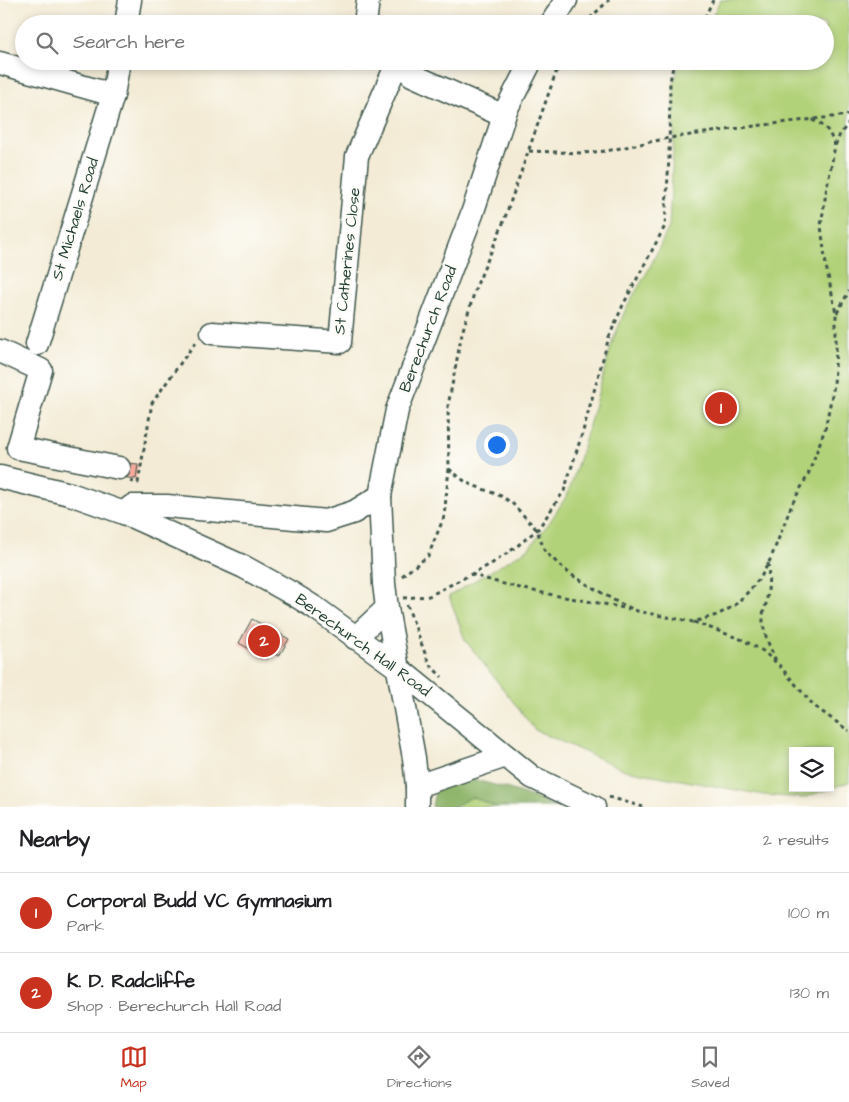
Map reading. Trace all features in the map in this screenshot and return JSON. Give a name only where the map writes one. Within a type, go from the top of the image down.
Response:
[{"type":"street","points":[[128,15],[130,0]]},
{"type":"street","points":[[366,15],[368,0]]},
{"type":"street","points":[[557,15],[566,0]]},
{"type":"street","points":[[0,63],[15,67]]},
{"type":"street","points":[[25,70],[114,95]]},
{"type":"street","name":"St Michaels Road","points":[[37,344],[114,95],[118,70]]},
{"type":"street","name":"St Catherines Close","points":[[212,333],[340,342],[357,156],[394,70]]},
{"type":"street","points":[[407,70],[412,75],[504,116]]},
{"type":"street","name":"Berechurch Road","points":[[417,797],[398,668],[380,496],[397,410],[472,214],[504,116],[527,70]]},
{"type":"street","points":[[0,351],[41,370],[18,448],[119,468]]},
{"type":"street","name":"Berechurch Hall Road","points":[[0,476],[70,494],[124,513],[244,567],[317,609],[398,668],[532,777],[597,801]]},
{"type":"street","points":[[124,513],[132,506],[167,506],[326,520],[354,512],[380,496]]},
{"type":"street","points":[[355,638],[390,596]]},
{"type":"street","points":[[417,797],[506,756]]},
{"type":"path","points":[[601,0],[606,4]]},
{"type":"path","points":[[594,15],[609,0]]},
{"type":"path","points":[[706,15],[713,0]]},
{"type":"path","points":[[443,678],[429,664],[390,596],[391,583],[428,556],[444,516],[449,470],[448,406],[462,333],[476,287],[502,226],[530,151],[557,70]]},
{"type":"path","points":[[390,596],[430,596],[491,564],[516,547],[536,530],[564,491],[610,337],[623,305],[665,226],[670,82],[672,70]]},
{"type":"path","points":[[530,151],[582,154],[638,146],[669,138],[849,115]]},
{"type":"path","points":[[812,119],[830,132],[835,146]]},
{"type":"path","points":[[694,622],[717,615],[734,606],[750,590],[768,562],[792,504],[808,475],[825,429],[834,385],[836,313],[826,266],[821,226],[835,146],[840,134],[849,123]]},
{"type":"path","points":[[836,313],[849,291]]},
{"type":"path","points":[[119,468],[119,479],[138,483],[152,403],[204,328],[212,333]]},
{"type":"path","points":[[449,470],[467,483],[502,496],[536,530],[545,552],[570,574],[637,611]]},
{"type":"path","points":[[768,562],[767,600],[764,607],[763,622],[766,639],[777,664]]},
{"type":"path","points":[[471,574],[500,584],[544,594],[694,622],[743,640],[763,651],[814,706],[849,732]]},
{"type":"path","points":[[597,801],[643,807]]},
{"type":"green space","points":[[720,0],[849,0],[849,782],[834,787],[834,747],[789,747],[789,792],[820,792],[803,798],[764,795],[625,770],[535,730],[465,640],[449,596],[528,549],[549,523],[568,494],[613,340],[626,308],[649,269],[669,227],[674,134],[674,83],[678,70],[834,70],[834,15],[713,15]]},
{"type":"green space","points":[[455,776],[506,788],[531,796],[555,807],[497,807],[472,797],[452,807],[432,807],[434,795],[438,787],[444,781]]},
{"type":"green space","points":[[472,797],[497,807],[452,807]]},
{"type":"building","points":[[123,463],[138,464],[136,479],[121,477]]},
{"type":"building","points":[[252,619],[289,639],[279,656],[270,652],[267,659],[239,643]]},
{"type":"place","name":"Corporal Budd VC Gymnasium","points":[[721,408]]},
{"type":"place","name":"K. D. Radcliffe","points":[[264,641]]}]
